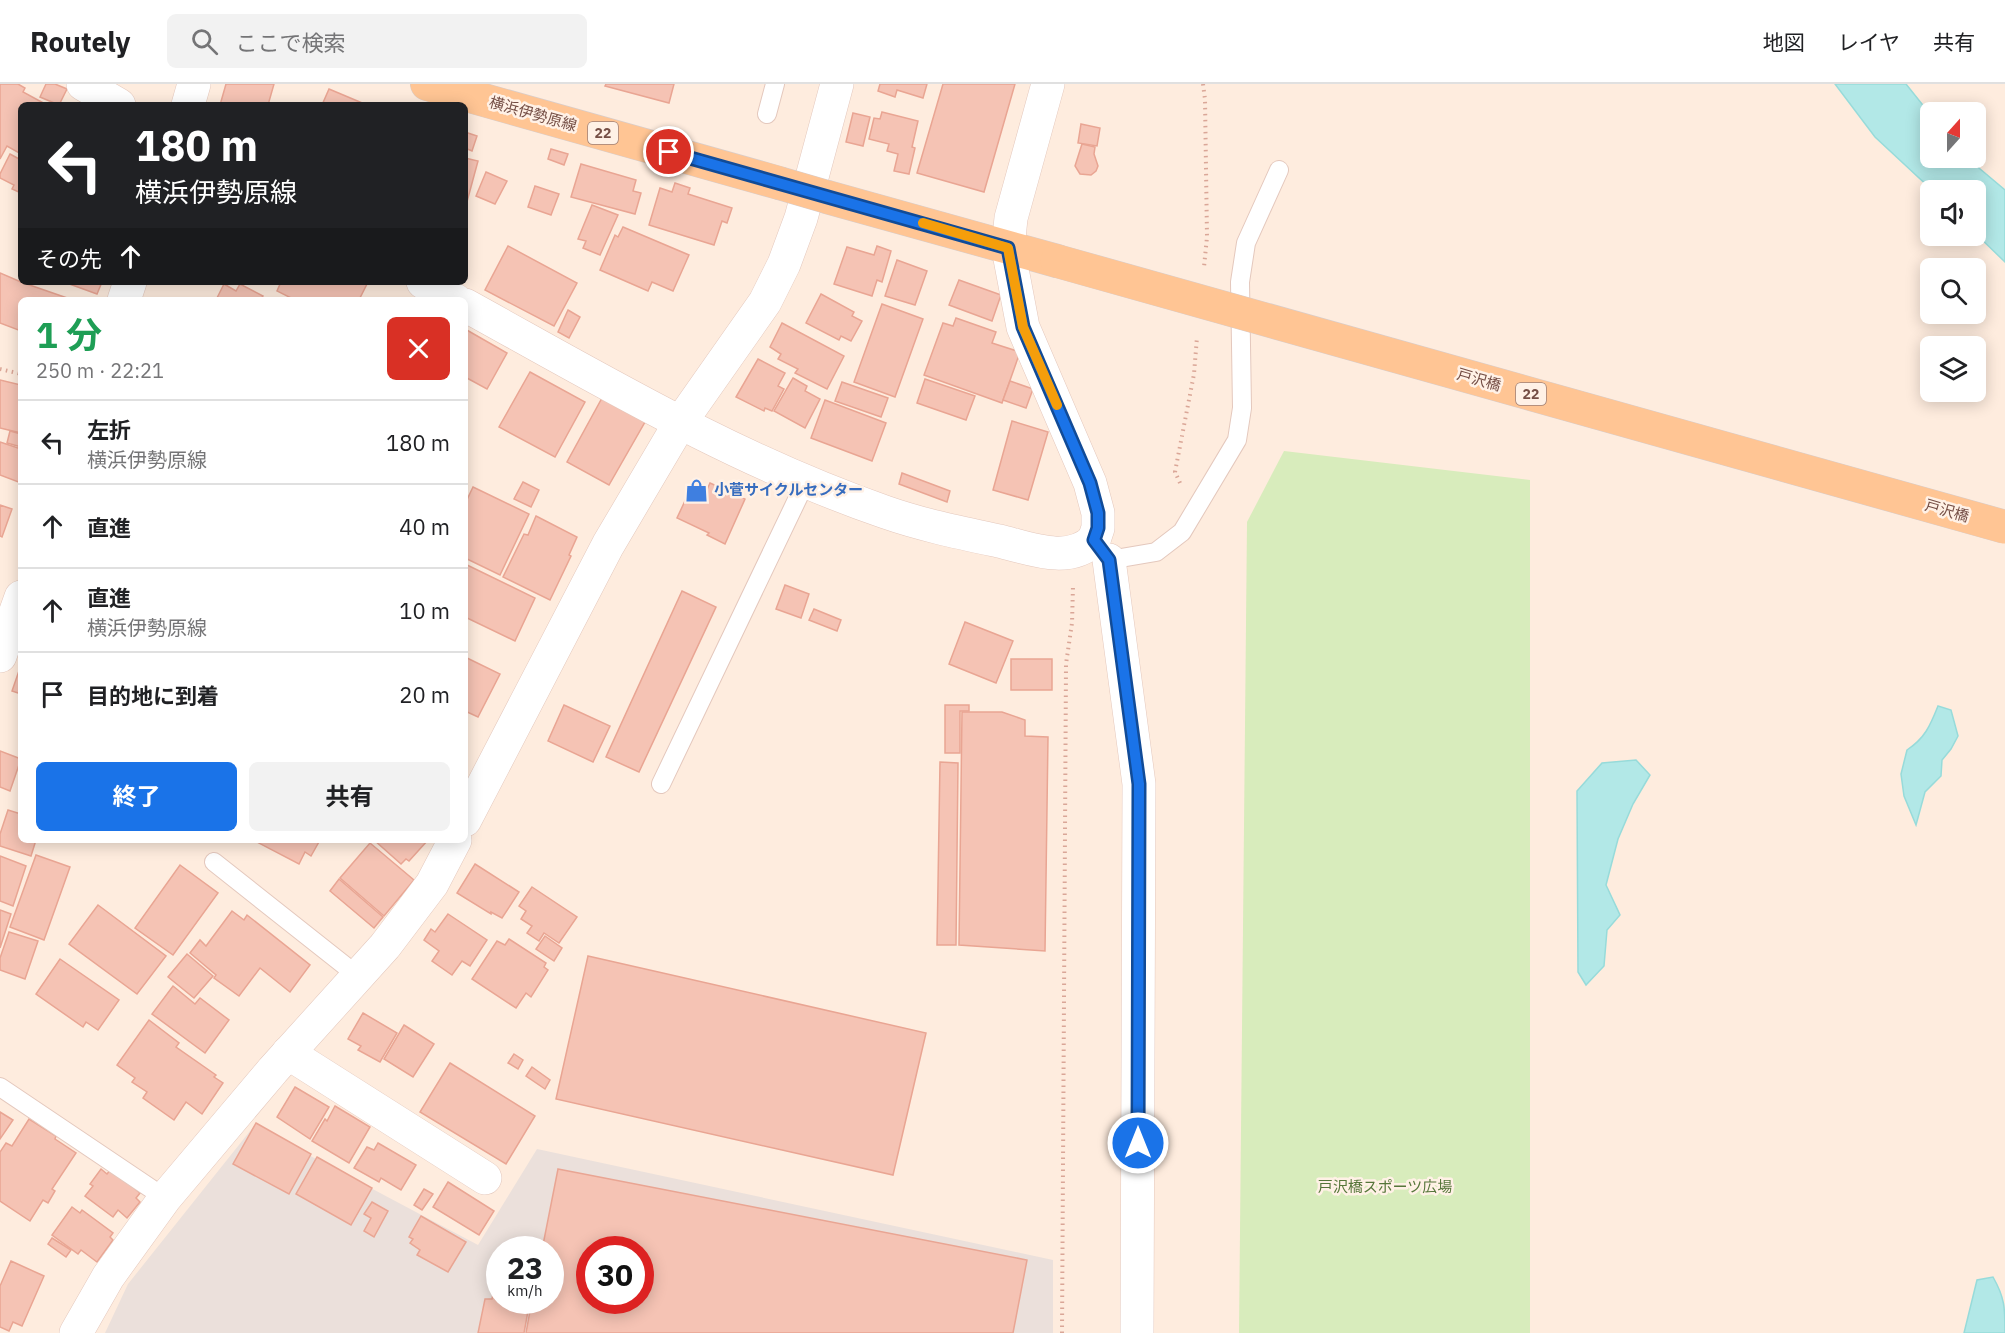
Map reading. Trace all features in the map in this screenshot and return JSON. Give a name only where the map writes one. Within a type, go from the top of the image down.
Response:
[{"type":"main road","name":"横浜伊勢原線","points":[[427,84],[1008,248]]},
{"type":"main road","name":"戸沢橋","points":[[1008,248],[2005,527]]},
{"type":"street","points":[[83,84],[114,102]]},
{"type":"street","points":[[189,102],[194,84]]},
{"type":"street","points":[[468,814],[608,545],[680,423],[765,302],[784,264],[801,218],[837,84]]},
{"type":"street","points":[[1048,84],[1011,218],[1008,248],[1023,327],[1090,483],[1098,513],[1098,528],[1092,551],[1139,784],[1137,1333]]},
{"type":"street","points":[[428,285],[450,297]]},
{"type":"street","points":[[468,307],[680,423],[806,481],[885,512],[954,532],[1056,554],[1092,551]]},
{"type":"street","points":[[0,656],[18,605]]},
{"type":"street","points":[[76,1333],[108,1277],[165,1198],[288,1053],[386,946],[432,884],[453,843]]},
{"type":"street","points":[[288,1053],[437,1159],[485,1178]]},
{"type":"lane","points":[[767,114],[775,84]]},
{"type":"lane","points":[[1092,551],[1156,552],[1182,532],[1237,440],[1242,408],[1240,282],[1246,243],[1279,170]]},
{"type":"lane","points":[[661,784],[806,481]]},
{"type":"lane","points":[[214,862],[358,976]]},
{"type":"lane","points":[[0,1087],[165,1198]]},
{"type":"path","points":[[0,369],[18,373]]},
{"type":"path","points":[[1062,1333],[1066,664],[1072,623],[1092,551]]},
{"type":"shaded area","points":[[254,1126],[478,1245],[537,1149],[1053,1260],[1053,1333],[105,1333],[128,1284]]},
{"type":"green space","name":"戸沢橋スポーツ広場","points":[[1284,451],[1530,480],[1530,1333],[1239,1333],[1247,522]]},
{"type":"water","points":[[1835,84],[1906,84],[1920,102],[1920,168],[1979,168],[2005,190],[2005,262],[1986,244],[1986,180],[1921,180],[1875,137]]},
{"type":"water","points":[[1938,706],[1951,710],[1958,736],[1942,760],[1941,776],[1925,792],[1916,825],[1904,796],[1901,774],[1907,750],[1926,731]]},
{"type":"water","points":[[1636,760],[1650,775],[1633,804],[1618,839],[1606,885],[1620,915],[1607,930],[1604,966],[1586,985],[1578,972],[1577,791],[1602,763]]},
{"type":"water","points":[[1993,1277],[2004,1304],[2005,1333],[1964,1333],[1977,1280]]},
{"type":"building","points":[[0,84],[18,84],[25,88],[23,92],[41,102],[18,102],[18,152],[7,146],[0,159]]},
{"type":"building","points":[[46,84],[55,84],[67,89],[60,102],[52,102],[40,97]]},
{"type":"building","points":[[226,84],[274,84],[269,102],[221,102]]},
{"type":"building","points":[[606,84],[674,84],[669,103],[605,86]]},
{"type":"building","points":[[880,84],[927,84],[923,98],[897,90],[895,97],[878,91]]},
{"type":"building","points":[[943,84],[1015,84],[984,192],[917,173]]},
{"type":"building","points":[[329,89],[360,102],[323,102]]},
{"type":"building","points":[[882,112],[918,121],[909,174],[894,171],[898,154],[887,151],[889,144],[869,139],[874,118],[880,119]]},
{"type":"building","points":[[853,113],[870,117],[863,146],[846,142]]},
{"type":"building","points":[[1081,124],[1100,128],[1097,146],[1078,143]]},
{"type":"building","points":[[468,133],[477,136],[472,151],[468,149]]},
{"type":"building","points":[[1082,144],[1095,147],[1094,154],[1098,166],[1091,175],[1080,174],[1075,166]]},
{"type":"building","points":[[551,149],[568,154],[564,165],[548,159]]},
{"type":"building","points":[[10,154],[18,158],[18,192],[12,189],[14,185],[0,178]]},
{"type":"building","points":[[468,159],[478,161],[468,198]]},
{"type":"building","points":[[581,164],[636,180],[633,191],[641,193],[635,214],[571,197]]},
{"type":"building","points":[[486,172],[507,181],[495,204],[476,196]]},
{"type":"building","points":[[675,183],[690,188],[688,194],[732,208],[727,223],[722,221],[714,245],[649,225],[660,188],[672,192]]},
{"type":"building","points":[[535,186],[559,194],[551,215],[528,207]]},
{"type":"building","points":[[592,205],[618,215],[600,255],[583,248],[586,241],[578,239]]},
{"type":"building","points":[[623,227],[689,255],[673,291],[652,282],[648,291],[600,270],[615,235],[618,237]]},
{"type":"building","points":[[508,246],[577,283],[554,326],[485,290]]},
{"type":"building","points":[[877,246],[891,251],[882,282],[877,280],[872,296],[834,284],[847,247],[874,255]]},
{"type":"building","points":[[897,260],[927,271],[915,305],[885,296]]},
{"type":"building","points":[[0,273],[18,281],[18,285],[30,285],[64,297],[18,297],[18,330],[0,323]]},
{"type":"building","points":[[959,280],[1001,295],[992,321],[949,305]]},
{"type":"building","points":[[72,285],[101,285],[97,294]]},
{"type":"building","points":[[224,285],[236,291],[242,285],[263,296],[262,297],[218,297]]},
{"type":"building","points":[[280,285],[366,285],[360,297],[289,297],[277,291]]},
{"type":"building","points":[[821,294],[854,312],[852,316],[862,321],[851,341],[841,336],[839,340],[806,323]]},
{"type":"building","points":[[882,304],[923,319],[895,397],[854,382]]},
{"type":"building","points":[[568,310],[580,317],[569,338],[558,332]]},
{"type":"building","points":[[956,318],[996,332],[992,343],[1020,352],[1002,403],[924,375],[943,323],[953,326]]},
{"type":"building","points":[[782,323],[844,356],[827,389],[795,373],[798,369],[778,359],[781,354],[770,347]]},
{"type":"building","points":[[468,331],[507,353],[487,389],[468,379]]},
{"type":"building","points":[[758,359],[785,373],[778,386],[784,389],[772,411],[765,408],[764,411],[736,397]]},
{"type":"building","points":[[530,372],[585,402],[555,457],[499,427]]},
{"type":"building","points":[[793,378],[807,386],[805,391],[820,399],[805,428],[774,411]]},
{"type":"building","points":[[925,379],[975,396],[966,420],[917,403]]},
{"type":"building","points":[[0,380],[18,384],[18,432],[0,428]]},
{"type":"building","points":[[1010,381],[1033,389],[1026,408],[1003,400]]},
{"type":"building","points":[[842,382],[888,398],[881,417],[835,401]]},
{"type":"building","points":[[602,398],[645,422],[609,485],[567,462]]},
{"type":"building","points":[[825,400],[886,423],[872,461],[811,438]]},
{"type":"building","points":[[1012,421],[1048,432],[1028,500],[993,490]]},
{"type":"building","points":[[10,431],[18,433],[18,446],[7,443]]},
{"type":"building","points":[[0,442],[18,448],[18,482],[0,475]]},
{"type":"building","points":[[902,473],[950,491],[947,502],[899,484]]},
{"type":"building","points":[[523,482],[539,490],[531,507],[514,499]]},
{"type":"building","points":[[710,483],[745,499],[725,544],[707,535],[709,533],[677,518],[691,488],[705,494]]},
{"type":"building","points":[[473,487],[529,514],[500,575],[468,559],[468,498]]},
{"type":"building","points":[[0,505],[12,509],[2,537],[0,536]]},
{"type":"building","points":[[536,516],[577,537],[569,555],[571,556],[550,600],[503,577],[524,534],[528,535]]},
{"type":"building","points":[[468,565],[535,598],[515,641],[468,618]]},
{"type":"building","points":[[785,585],[809,594],[801,618],[776,609]]},
{"type":"building","points":[[682,591],[716,607],[639,772],[606,757]]},
{"type":"building","points":[[814,609],[841,620],[837,631],[809,620]]},
{"type":"building","points":[[965,622],[1013,641],[996,683],[949,664]]},
{"type":"building","points":[[468,658],[500,674],[478,717],[468,712]]},
{"type":"building","points":[[1011,659],[1052,659],[1052,690],[1011,690]]},
{"type":"building","points":[[18,674],[18,693],[12,691]]},
{"type":"building","points":[[564,705],[610,726],[593,762],[548,741]]},
{"type":"building","points":[[945,705],[969,705],[969,711],[960,711],[960,753],[945,753]]},
{"type":"building","points":[[962,712],[1002,712],[1025,720],[1025,736],[1048,737],[1045,951],[959,945]]},
{"type":"building","points":[[0,751],[18,758],[18,768],[10,791],[0,787]]},
{"type":"building","points":[[940,762],[958,763],[956,945],[937,945]]},
{"type":"building","points":[[8,810],[18,813],[18,843],[35,843],[31,856],[0,846],[0,834]]},
{"type":"building","points":[[259,843],[318,843],[311,856],[305,852],[299,864]]},
{"type":"building","points":[[370,843],[414,880],[384,916],[340,878]]},
{"type":"building","points":[[377,843],[425,843],[409,861],[406,859],[401,864]]},
{"type":"building","points":[[36,855],[70,867],[44,940],[10,927]]},
{"type":"building","points":[[0,856],[26,866],[13,906],[0,901]]},
{"type":"building","points":[[475,864],[519,892],[502,918],[491,912],[491,914],[457,893]]},
{"type":"building","points":[[180,865],[218,893],[173,955],[135,928]]},
{"type":"building","points":[[339,879],[383,917],[374,928],[330,891]]},
{"type":"building","points":[[532,887],[577,917],[559,943],[544,933],[539,941],[527,933],[532,926],[521,919],[526,911],[519,906]]},
{"type":"building","points":[[98,905],[166,956],[137,994],[69,944]]},
{"type":"building","points":[[0,910],[11,914],[0,948]]},
{"type":"building","points":[[232,911],[244,920],[247,915],[310,965],[290,992],[260,968],[239,996],[214,978],[216,975],[190,953],[200,940],[206,946]]},
{"type":"building","points":[[448,914],[487,940],[470,966],[462,961],[452,975],[432,961],[439,951],[424,940],[431,929],[435,932]]},
{"type":"building","points":[[9,932],[38,941],[25,979],[0,970],[0,958]]},
{"type":"building","points":[[545,936],[562,948],[554,961],[536,949]]},
{"type":"building","points":[[509,939],[546,963],[544,967],[548,970],[531,997],[526,993],[516,1008],[472,979],[497,941],[505,945]]},
{"type":"building","points":[[187,954],[213,976],[194,998],[168,977]]},
{"type":"building","points":[[588,956],[926,1033],[893,1175],[556,1099]]},
{"type":"building","points":[[60,959],[119,1000],[98,1030],[86,1022],[83,1027],[36,994]]},
{"type":"building","points":[[173,986],[195,1004],[200,998],[229,1020],[205,1053],[152,1014]]},
{"type":"building","points":[[363,1013],[397,1033],[380,1062],[358,1050],[361,1046],[348,1039]]},
{"type":"building","points":[[149,1020],[179,1043],[176,1047],[216,1075],[214,1077],[223,1083],[202,1114],[186,1102],[174,1120],[143,1098],[147,1092],[132,1082],[135,1078],[117,1065]]},
{"type":"building","points":[[404,1025],[434,1044],[413,1077],[384,1059]]},
{"type":"building","points":[[514,1054],[523,1060],[518,1069],[508,1063]]},
{"type":"building","points":[[450,1063],[535,1116],[506,1164],[420,1112]]},
{"type":"building","points":[[532,1067],[550,1080],[545,1089],[526,1076]]},
{"type":"building","points":[[295,1087],[329,1107],[310,1139],[277,1117]]},
{"type":"building","points":[[335,1106],[370,1127],[349,1163],[312,1141]]},
{"type":"building","points":[[0,1112],[13,1120],[0,1139]]},
{"type":"building","points":[[29,1119],[56,1136],[55,1139],[76,1153],[52,1189],[55,1191],[48,1203],[43,1200],[30,1221],[0,1201],[0,1152],[6,1143],[12,1146]]},
{"type":"building","points":[[256,1123],[311,1154],[289,1194],[233,1164]]},
{"type":"building","points":[[378,1143],[416,1165],[401,1190],[381,1178],[379,1182],[354,1168],[367,1147],[374,1150]]},
{"type":"building","points":[[317,1157],[372,1188],[351,1225],[296,1194]]},
{"type":"building","points":[[101,1169],[107,1174],[111,1169],[140,1193],[136,1198],[140,1202],[127,1218],[118,1210],[113,1217],[85,1196],[93,1186],[90,1184]]},
{"type":"building","points":[[558,1169],[1027,1260],[1013,1333],[526,1333],[529,1314],[564,1314],[564,1236],[545,1236]]},
{"type":"building","points":[[448,1182],[494,1211],[479,1235],[433,1207]]},
{"type":"building","points":[[424,1189],[433,1194],[422,1210],[414,1205]]},
{"type":"building","points":[[372,1202],[388,1211],[374,1237],[364,1231],[371,1218],[364,1214]]},
{"type":"building","points":[[72,1207],[80,1213],[82,1210],[113,1233],[110,1237],[113,1240],[97,1262],[81,1250],[78,1254],[52,1235]]},
{"type":"building","points":[[421,1216],[466,1242],[448,1272],[417,1255],[420,1250],[410,1243],[413,1239],[409,1237]]},
{"type":"building","points":[[52,1238],[71,1250],[66,1257],[48,1244]]},
{"type":"building","points":[[11,1261],[44,1276],[22,1326],[13,1322],[9,1331],[0,1327],[0,1286]]},
{"type":"building","points":[[485,1299],[486,1314],[527,1314],[524,1333],[478,1333]]},
{"type":"slow traffic","points":[[923,223],[1008,248],[1023,327],[1057,405]]},
{"type":"place","name":"小菅サイクルセンター","points":[[696,490]]},
{"type":"route","points":[[669,152],[1008,248],[1023,327],[1090,483],[1098,513],[1098,528],[1094,540],[1109,560],[1139,784],[1138,1143]]}]
